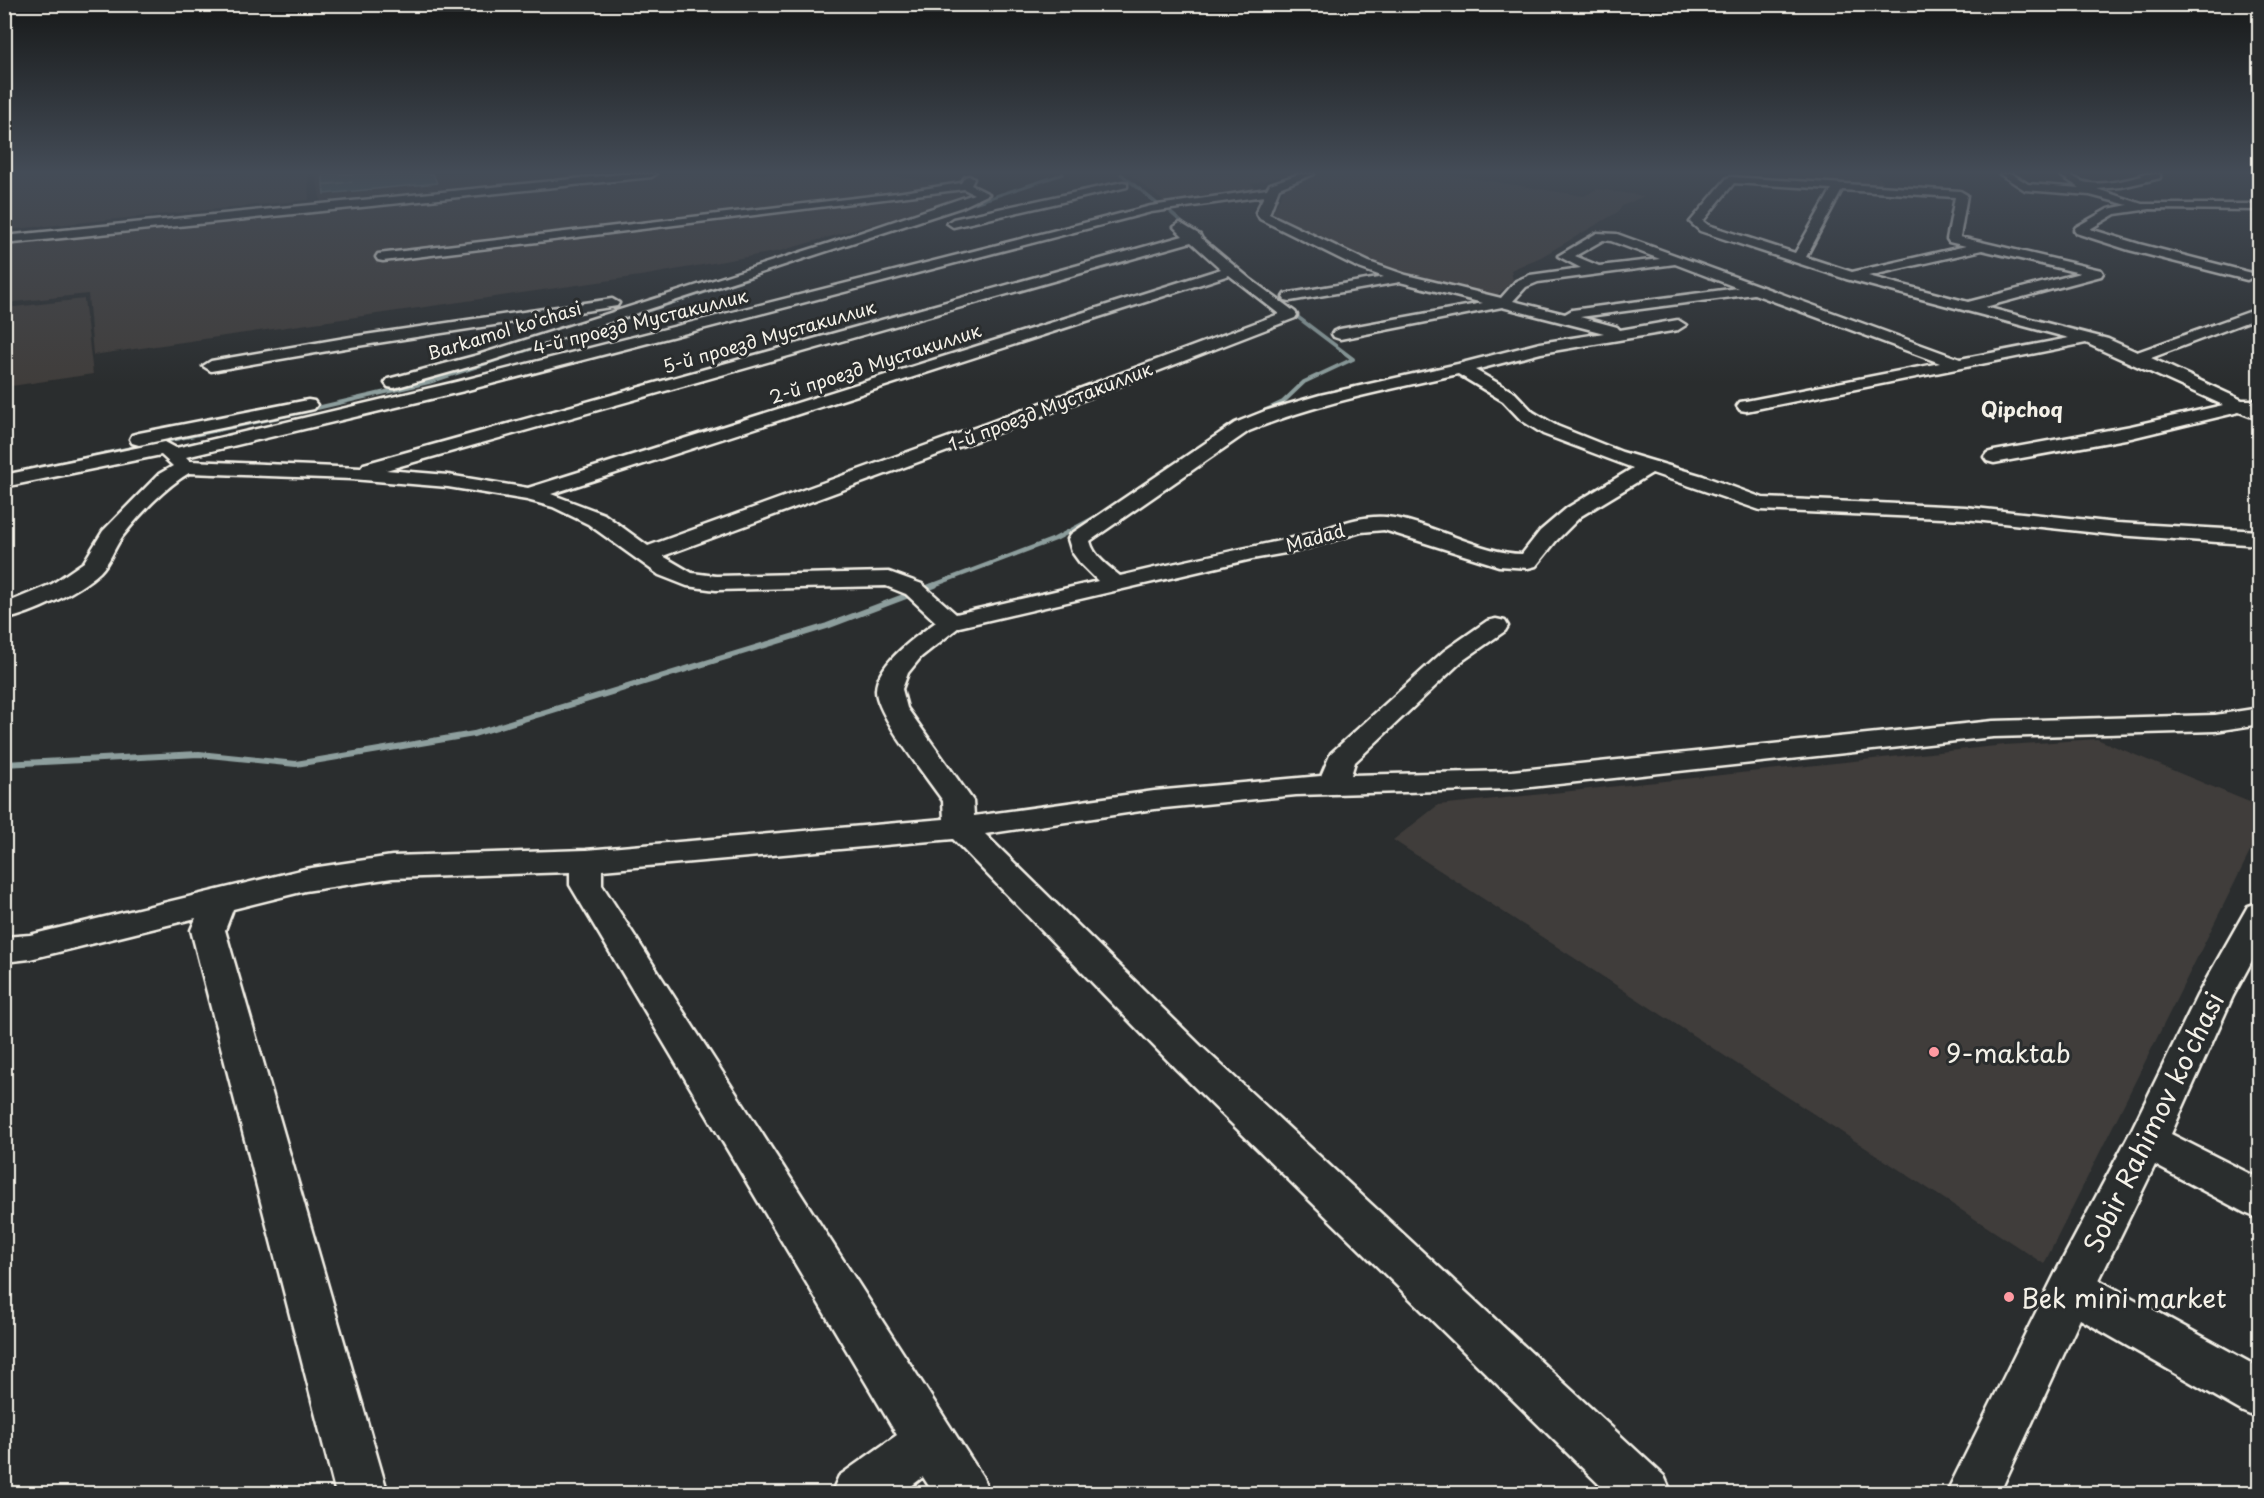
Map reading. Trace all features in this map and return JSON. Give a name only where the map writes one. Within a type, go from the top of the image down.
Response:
[{"type":"street","points":[[383,257],[500,244]]},
{"type":"street","name":"Barkamol ko'chasi","points":[[382,387],[483,358],[840,244]]},
{"type":"street","name":"4-й проезд Мустакиллик","points":[[178,461],[259,436],[481,381],[993,244]]},
{"type":"street","name":"5-й проезд Мустакиллик","points":[[352,473],[1166,244]]},
{"type":"street","name":"1-й проезд Мустакиллик","points":[[645,555],[998,426],[1290,315],[1203,244]]},
{"type":"street","points":[[1318,244],[1364,265],[1401,278],[1505,302],[1622,333]]},
{"type":"street","points":[[1588,244],[1565,256],[1596,270]]},
{"type":"street","points":[[1631,244],[1959,364]]},
{"type":"street","points":[[1752,244],[1851,276],[2090,339],[2250,404],[2259,415]]},
{"type":"street","points":[[1778,268],[1804,261],[1812,244]]},
{"type":"street","points":[[1950,253],[1952,244]]},
{"type":"street","points":[[1967,308],[2096,273],[1973,244]]},
{"type":"street","points":[[2124,244],[2253,274]]},
{"type":"street","points":[[1851,276],[1982,246]]},
{"type":"street","points":[[1341,334],[1505,302],[1528,280],[1677,260]]},
{"type":"street","name":"2-й проезд Мустакиллик","points":[[529,494],[1232,270]]},
{"type":"street","points":[[1720,276],[1755,271]]},
{"type":"street","points":[[2245,290],[2218,282],[2253,274]]},
{"type":"street","points":[[1290,297],[1401,278]]},
{"type":"street","points":[[1558,316],[1757,289]]},
{"type":"street","points":[[211,366],[540,313],[680,294]]},
{"type":"street","points":[[2138,358],[2259,312]]},
{"type":"street","points":[[1116,585],[1083,553],[1079,539],[1222,438],[1242,427],[1271,415],[1320,400],[1460,369],[1540,348],[1678,325]]},
{"type":"street","points":[[1746,406],[2090,339]]},
{"type":"street","points":[[1460,369],[1509,397],[1537,424],[1568,438],[1648,467],[1696,480],[1745,500],[1783,507],[1943,511],[2117,529],[2259,538]]},
{"type":"street","points":[[4,467],[325,401]]},
{"type":"street","points":[[1994,457],[2131,432],[2250,404]]},
{"type":"street","points":[[4,481],[165,448],[178,461],[448,481],[529,494],[560,503],[596,519],[667,570],[687,579],[716,583],[794,583],[871,578],[889,579],[916,591],[951,622],[912,652],[896,671],[889,689],[893,708],[958,801],[960,828],[1190,1059],[1646,1494]]},
{"type":"street","points":[[4,613],[60,589],[92,567],[104,551],[111,536],[166,478],[178,461]]},
{"type":"street","name":"Madad","points":[[951,622],[1252,552],[1297,544],[1373,523],[1398,525],[1507,561],[1528,561],[1548,536],[1574,512],[1648,467]]},
{"type":"street","points":[[1334,784],[1341,759],[1453,656],[1496,626]]},
{"type":"street","points":[[4,950],[30,947],[305,880],[392,867],[586,861],[960,828],[1154,800],[1334,784],[1512,780],[1993,729],[2215,723],[2259,716]]},
{"type":"street","points":[[586,861],[586,885],[964,1494]]},
{"type":"street","points":[[220,899],[208,930],[362,1494]]},
{"type":"street","name":"Sobir Rahimov ko'chasi","points":[[1972,1494],[2071,1289],[2147,1141],[2215,996],[2259,914]]},
{"type":"street","points":[[2147,1141],[2259,1200]]},
{"type":"street","points":[[2071,1289],[2259,1395]]},
{"type":"street","points":[[857,1494],[930,1442]]},
{"type":"shaded area","points":[[4,244],[805,244],[780,251],[647,275],[93,355],[88,294],[5,303]]},
{"type":"shaded area","points":[[1325,244],[1563,244],[1511,270],[1513,281],[1496,296],[1398,273],[1357,260]]},
{"type":"shaded area","points":[[84,299],[93,374],[5,387],[5,308]]},
{"type":"shaded area","name":"9-maktab","points":[[2097,739],[2259,806],[2259,834],[2044,1264],[1393,840],[1438,805],[2005,745]]},
{"type":"waterway","points":[[748,277],[849,244]]},
{"type":"waterway","points":[[1207,244],[1233,266]]},
{"type":"waterway","points":[[304,411],[429,382],[753,276]]},
{"type":"waterway","points":[[1264,411],[1283,402],[1304,382],[1353,359],[1291,312]]},
{"type":"waterway","points":[[52,465],[311,410]]},
{"type":"waterway","points":[[1257,415],[1267,410]]},
{"type":"waterway","points":[[931,586],[1055,539],[1096,517]]},
{"type":"waterway","points":[[4,764],[199,754],[296,764],[474,734],[827,626],[935,585]]},
{"type":"place","name":"9-maktab","points":[[1934,1052]]},
{"type":"place","name":"Bek mini market","points":[[2009,1297]]},
{"type":"district","name":"Qipchoq","points":[[2022,409]]}]
